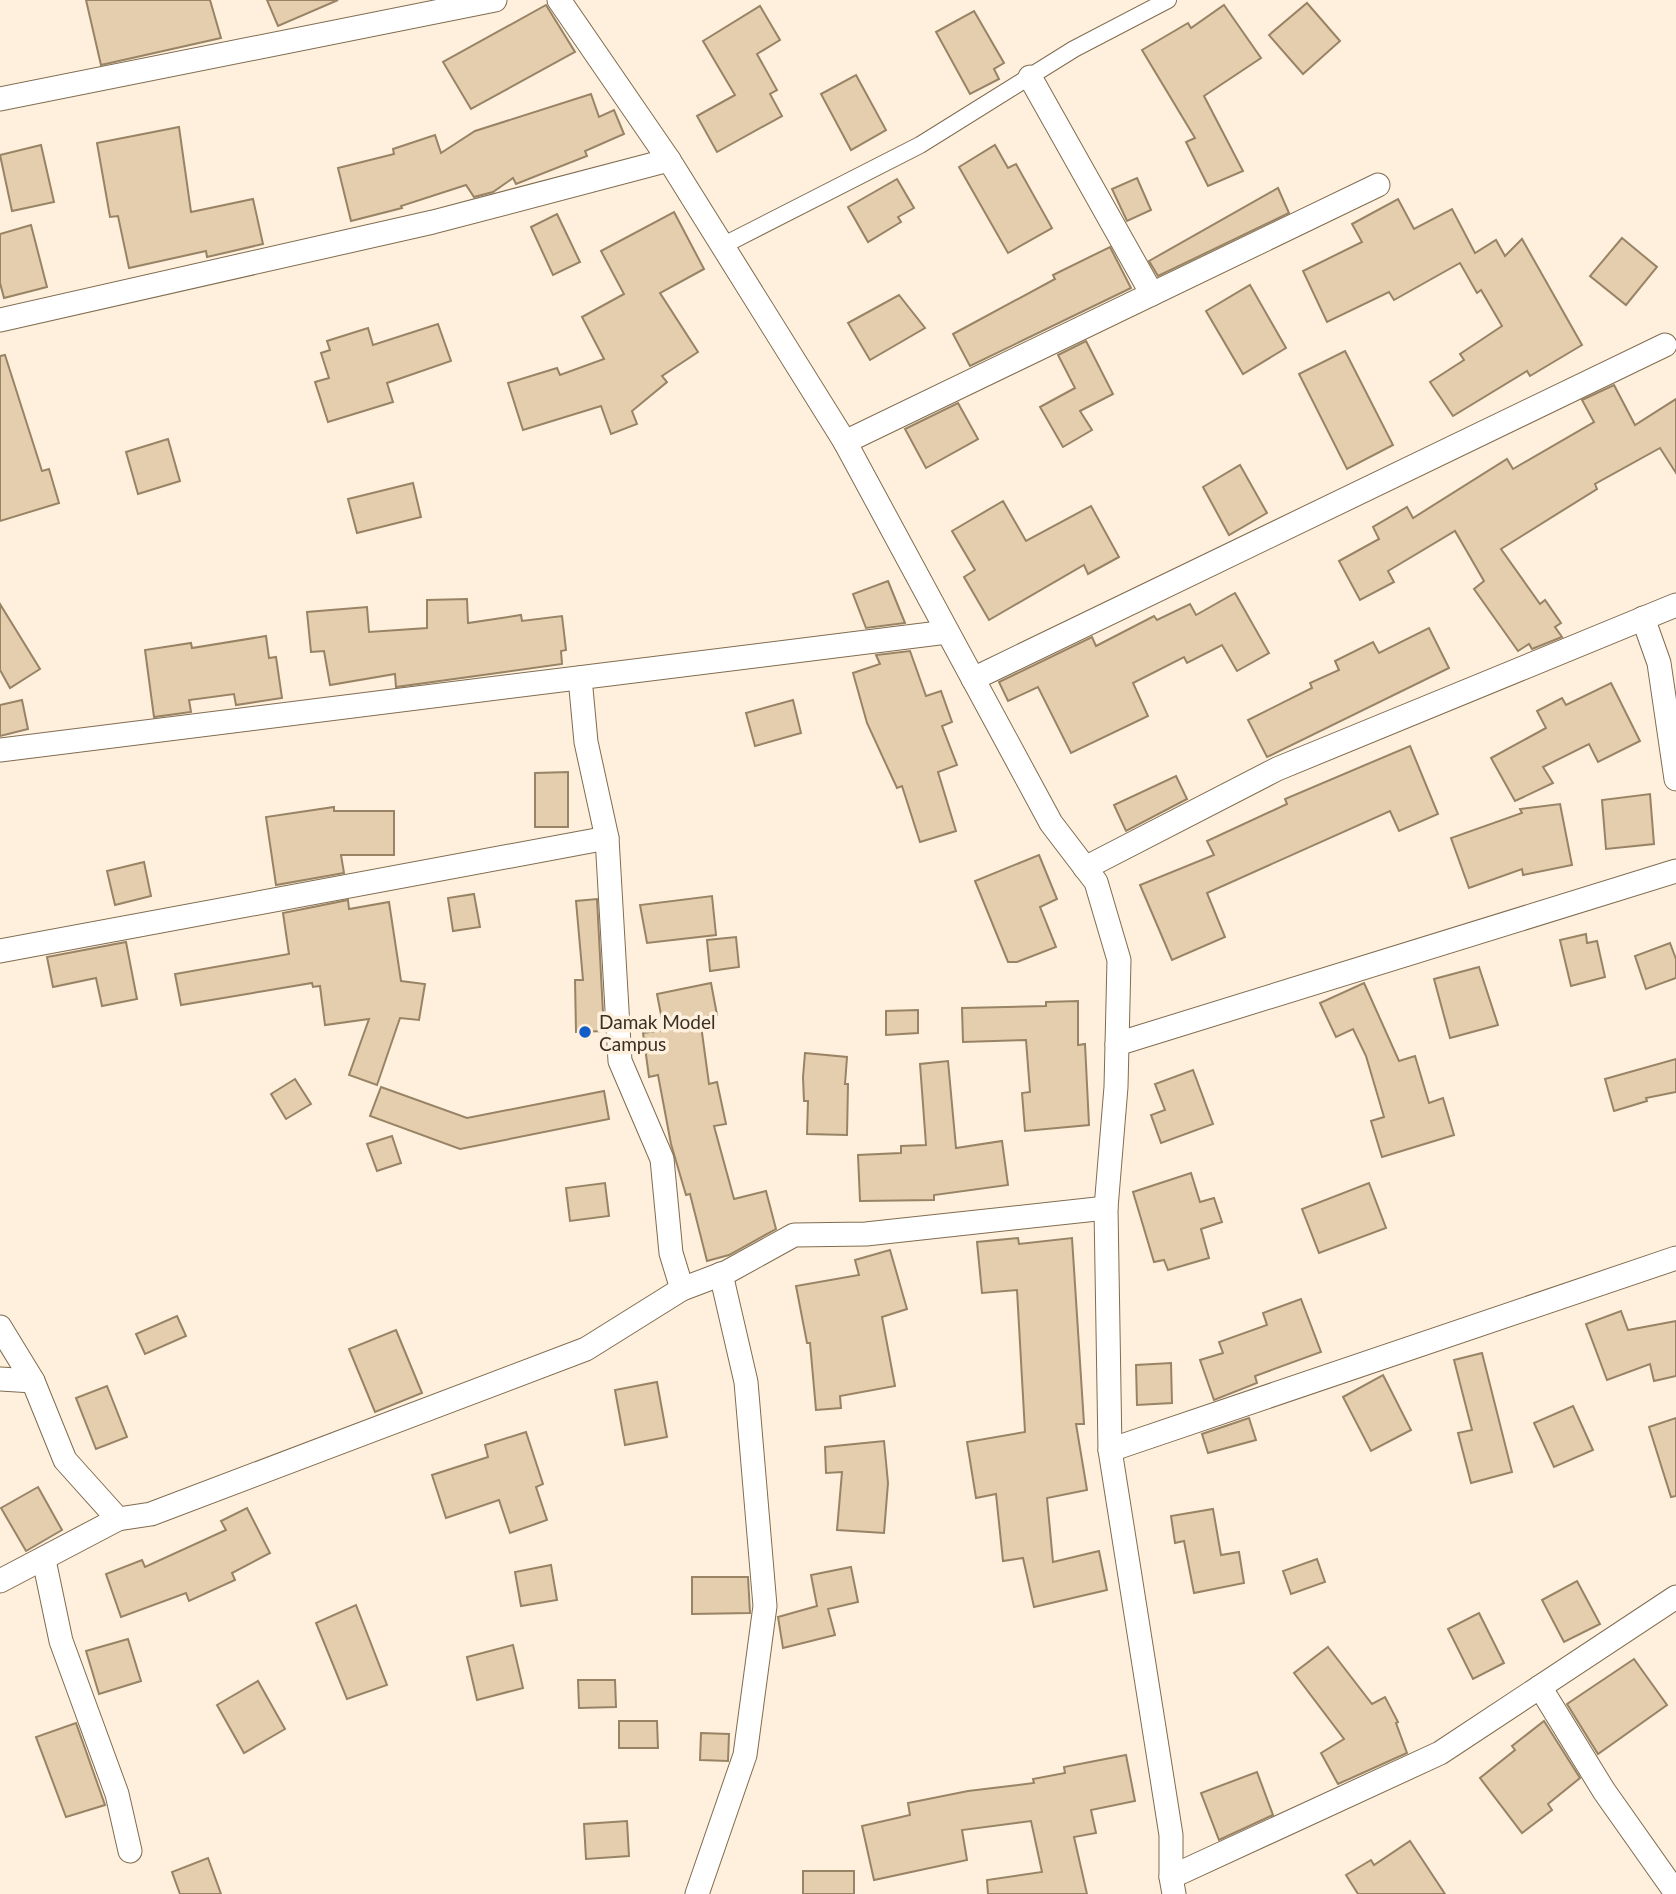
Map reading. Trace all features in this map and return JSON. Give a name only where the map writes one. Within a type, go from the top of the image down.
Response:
[{"type":"street","points":[[0,99],[495,0]]},
{"type":"street","points":[[559,0],[669,160],[845,442],[1051,822],[1096,882],[1119,960],[1117,1044],[1106,1209],[1111,1450],[1171,1835],[1172,1886],[1440,1753],[1676,1597]]},
{"type":"street","points":[[722,246],[920,145],[1074,49],[1168,0]]},
{"type":"street","points":[[1030,76],[1153,294]]},
{"type":"street","points":[[0,320],[433,222],[669,160]]},
{"type":"street","points":[[845,442],[1378,185]]},
{"type":"street","points":[[973,679],[1665,345]]},
{"type":"street","points":[[1085,868],[1277,769],[1676,605]]},
{"type":"street","points":[[1643,618],[1659,663],[1676,779]]},
{"type":"street","points":[[0,750],[947,632]]},
{"type":"street","points":[[580,678],[586,742],[607,838],[620,1060],[662,1159],[671,1253],[682,1289]]},
{"type":"street","points":[[0,951],[607,838]]},
{"type":"street","points":[[1117,1044],[1676,871]]},
{"type":"street","points":[[0,1581],[118,1519],[151,1514],[586,1349],[682,1289],[721,1274],[794,1235],[866,1234],[1106,1209]]},
{"type":"street","points":[[1111,1450],[1676,1258]]},
{"type":"street","points":[[697,1894],[745,1755],[765,1606],[746,1382],[721,1274]]},
{"type":"street","points":[[0,1327],[33,1381],[65,1460],[118,1519]]},
{"type":"street","points":[[0,1379],[33,1381]]},
{"type":"street","points":[[44,1560],[61,1641],[117,1794],[130,1851]]},
{"type":"street","points":[[1540,1687],[1604,1790],[1676,1893]]},
{"type":"building","points":[[86,0],[210,0],[221,38],[101,65]]},
{"type":"building","points":[[267,0],[338,0],[278,26]]},
{"type":"building","points":[[1307,3],[1340,41],[1303,74],[1269,35]]},
{"type":"building","points":[[546,5],[575,52],[471,109],[443,62]]},
{"type":"building","points":[[1224,5],[1261,58],[1204,96],[1243,171],[1208,186],[1186,142],[1195,138],[1142,50],[1188,23],[1191,28]]},
{"type":"building","points":[[760,6],[780,40],[757,54],[777,90],[770,94],[782,116],[717,152],[697,116],[735,95],[703,41]]},
{"type":"building","points":[[974,11],[1004,63],[994,69],[999,79],[970,94],[936,32]]},
{"type":"building","points":[[856,75],[886,130],[851,150],[821,94]]},
{"type":"building","points":[[591,94],[599,117],[614,110],[624,134],[585,151],[587,156],[516,184],[513,178],[493,192],[474,197],[466,185],[401,206],[402,208],[351,221],[338,168],[394,154],[393,149],[435,135],[441,153],[475,131]]},
{"type":"building","points":[[179,127],[191,212],[253,199],[263,244],[207,257],[206,251],[129,268],[118,216],[110,217],[97,143]]},
{"type":"building","points":[[41,145],[54,202],[12,211],[0,155]]},
{"type":"building","points":[[995,145],[1008,168],[1016,164],[1052,228],[1008,253],[959,167]]},
{"type":"building","points":[[1137,178],[1151,210],[1127,221],[1112,189]]},
{"type":"building","points":[[897,179],[914,208],[898,217],[901,222],[868,242],[848,207]]},
{"type":"building","points":[[1278,188],[1289,213],[1158,276],[1149,261]]},
{"type":"building","points":[[1398,199],[1414,229],[1452,209],[1475,253],[1496,240],[1505,256],[1522,239],[1582,345],[1530,376],[1527,371],[1453,416],[1430,382],[1464,360],[1460,354],[1502,326],[1481,290],[1477,293],[1460,263],[1394,300],[1389,292],[1327,322],[1303,271],[1362,242],[1352,224]]},
{"type":"building","points":[[674,212],[704,269],[660,293],[698,352],[662,376],[667,382],[632,411],[637,424],[611,434],[601,406],[523,430],[508,383],[557,368],[560,375],[604,359],[582,317],[624,294],[601,251]]},
{"type":"building","points":[[557,214],[580,262],[553,275],[531,227]]},
{"type":"building","points":[[31,225],[47,287],[4,298],[0,283],[0,234]]},
{"type":"building","points":[[1622,238],[1657,267],[1626,305],[1590,276]]},
{"type":"building","points":[[1110,247],[1131,288],[970,366],[953,334],[1055,279],[1053,275]]},
{"type":"building","points":[[1250,285],[1286,348],[1243,374],[1206,311]]},
{"type":"building","points":[[899,295],[925,328],[870,360],[848,323]]},
{"type":"building","points":[[438,324],[451,361],[387,383],[393,402],[328,422],[315,382],[329,378],[321,353],[330,350],[327,341],[368,328],[373,345]]},
{"type":"building","points":[[1086,341],[1113,394],[1080,411],[1092,430],[1063,447],[1040,407],[1075,388],[1058,355]]},
{"type":"building","points":[[1345,351],[1393,445],[1347,469],[1299,374]]},
{"type":"building","points":[[5,355],[42,471],[49,469],[59,503],[0,521],[0,356]]},
{"type":"building","points":[[1614,385],[1635,425],[1676,399],[1676,473],[1660,448],[1595,484],[1597,489],[1501,549],[1540,604],[1545,600],[1561,623],[1555,627],[1562,637],[1532,649],[1529,644],[1518,651],[1474,589],[1484,581],[1455,531],[1388,571],[1394,582],[1360,600],[1339,561],[1379,539],[1373,527],[1407,507],[1413,518],[1507,459],[1513,469],[1594,422],[1582,400]]},
{"type":"building","points":[[958,403],[978,439],[926,468],[905,429]]},
{"type":"building","points":[[168,439],[180,481],[138,494],[126,452]]},
{"type":"building","points":[[1240,465],[1267,513],[1229,535],[1203,487]]},
{"type":"building","points":[[413,483],[421,517],[357,533],[348,499]]},
{"type":"building","points":[[1003,501],[1026,541],[1091,506],[1119,557],[1088,574],[1084,565],[989,620],[964,577],[975,570],[952,531]]},
{"type":"building","points":[[888,581],[905,623],[866,628],[853,594]]},
{"type":"building","points":[[1235,593],[1269,653],[1237,671],[1222,645],[1187,663],[1184,657],[1133,683],[1148,716],[1071,753],[1038,687],[1008,701],[999,682],[1092,637],[1096,646],[1154,616],[1157,620],[1190,604],[1196,615]]},
{"type":"building","points":[[467,599],[468,623],[521,615],[522,621],[562,616],[566,650],[561,651],[562,664],[396,687],[395,674],[330,685],[324,651],[311,652],[307,612],[367,607],[369,632],[427,628],[427,600]]},
{"type":"building","points":[[0,604],[40,669],[10,688],[0,670]]},
{"type":"building","points":[[1429,628],[1449,668],[1267,757],[1248,720],[1312,688],[1310,683],[1339,670],[1335,661],[1373,642],[1379,653]]},
{"type":"building","points":[[266,636],[269,658],[276,657],[282,698],[236,705],[234,694],[189,700],[191,712],[154,717],[145,650],[191,643],[192,648]]},
{"type":"building","points":[[910,651],[926,696],[941,691],[952,722],[942,726],[957,765],[938,772],[956,831],[920,842],[902,786],[897,788],[867,723],[853,673],[880,664],[876,655]]},
{"type":"building","points":[[1611,683],[1640,741],[1598,762],[1589,744],[1543,767],[1553,783],[1515,801],[1491,758],[1546,728],[1537,711],[1562,698],[1566,705]]},
{"type":"building","points":[[22,700],[28,729],[0,736],[0,705]]},
{"type":"building","points":[[793,700],[801,733],[755,746],[746,713]]},
{"type":"building","points":[[1410,746],[1438,814],[1399,831],[1390,811],[1207,893],[1225,937],[1172,960],[1140,885],[1214,855],[1207,841],[1287,804],[1285,799]]},
{"type":"building","points":[[568,772],[568,827],[535,827],[535,773]]},
{"type":"building","points":[[1176,776],[1187,799],[1126,831],[1114,805]]},
{"type":"building","points":[[1650,794],[1654,844],[1606,849],[1602,800]]},
{"type":"building","points":[[1560,804],[1572,865],[1523,875],[1522,869],[1469,888],[1451,838],[1522,813],[1520,809]]},
{"type":"building","points":[[334,807],[334,811],[394,811],[394,855],[341,855],[344,873],[276,885],[266,817]]},
{"type":"building","points":[[1039,855],[1057,899],[1040,907],[1056,947],[1017,962],[1008,962],[975,881]]},
{"type":"building","points":[[144,862],[151,896],[115,905],[107,871]]},
{"type":"building","points":[[474,894],[480,927],[453,931],[448,898]]},
{"type":"building","points":[[712,896],[716,935],[647,943],[640,905]]},
{"type":"building","points":[[597,899],[604,1031],[576,1032],[575,980],[583,980],[576,901]]},
{"type":"building","points":[[348,900],[349,909],[389,902],[401,981],[425,984],[419,1020],[400,1018],[377,1085],[349,1075],[369,1019],[325,1025],[320,986],[313,987],[312,983],[181,1005],[175,974],[289,954],[283,913]]},
{"type":"building","points":[[1586,934],[1587,943],[1597,941],[1605,977],[1571,986],[1560,940]]},
{"type":"building","points":[[736,937],[739,967],[710,971],[707,940]]},
{"type":"building","points":[[126,942],[137,999],[102,1006],[96,978],[53,987],[47,957]]},
{"type":"building","points":[[1670,943],[1676,959],[1676,978],[1646,989],[1635,956]]},
{"type":"building","points":[[1479,967],[1498,1025],[1450,1038],[1434,979]]},
{"type":"building","points":[[711,983],[717,1015],[700,1018],[709,1084],[717,1082],[726,1124],[714,1126],[734,1199],[766,1191],[776,1229],[729,1255],[707,1261],[690,1194],[686,1195],[671,1144],[658,1075],[649,1077],[643,1033],[664,1030],[657,994]]},
{"type":"building","points":[[1364,983],[1399,1061],[1415,1056],[1429,1103],[1443,1098],[1454,1135],[1382,1157],[1371,1121],[1384,1117],[1366,1056],[1353,1029],[1336,1037],[1320,1003]]},
{"type":"building","points":[[1078,1001],[1078,1045],[1085,1044],[1089,1125],[1025,1131],[1022,1093],[1030,1092],[1026,1040],[963,1042],[962,1008],[1046,1006],[1046,1002]]},
{"type":"building","points":[[918,1010],[918,1033],[886,1035],[886,1011]]},
{"type":"building","points":[[805,1053],[847,1057],[847,1135],[807,1134],[808,1101],[804,1101],[803,1077]]},
{"type":"building","points":[[1676,1059],[1676,1092],[1646,1098],[1647,1101],[1614,1111],[1605,1079]]},
{"type":"building","points":[[948,1061],[956,1148],[1002,1141],[1008,1185],[934,1195],[934,1200],[860,1201],[858,1155],[901,1153],[901,1146],[926,1145],[920,1064]]},
{"type":"building","points":[[1193,1070],[1213,1124],[1161,1143],[1151,1115],[1165,1110],[1155,1084]]},
{"type":"building","points":[[295,1079],[311,1104],[286,1119],[271,1094]]},
{"type":"building","points":[[381,1087],[467,1118],[604,1091],[609,1119],[460,1149],[370,1116]]},
{"type":"building","points":[[392,1136],[401,1163],[377,1171],[367,1144]]},
{"type":"building","points":[[1191,1173],[1200,1202],[1214,1198],[1222,1222],[1201,1229],[1209,1258],[1168,1270],[1164,1260],[1154,1262],[1133,1192]]},
{"type":"building","points":[[605,1183],[609,1216],[570,1221],[566,1188]]},
{"type":"building","points":[[1369,1183],[1386,1228],[1319,1253],[1302,1209]]},
{"type":"building","points":[[1018,1238],[1019,1244],[1072,1238],[1084,1424],[1076,1424],[1087,1490],[1047,1498],[1053,1562],[1099,1551],[1107,1590],[1034,1607],[1023,1558],[1003,1561],[996,1494],[976,1498],[967,1442],[1025,1432],[1017,1290],[982,1293],[977,1242]]},
{"type":"building","points":[[890,1250],[907,1309],[882,1317],[895,1386],[840,1396],[841,1408],[816,1410],[810,1343],[807,1343],[796,1286],[859,1275],[855,1260]]},
{"type":"building","points":[[1301,1299],[1321,1352],[1255,1376],[1257,1383],[1214,1400],[1200,1360],[1223,1353],[1219,1342],[1267,1325],[1263,1313]]},
{"type":"building","points":[[1621,1311],[1628,1330],[1676,1321],[1676,1376],[1654,1381],[1650,1364],[1607,1380],[1586,1324]]},
{"type":"building","points":[[177,1316],[186,1336],[145,1354],[136,1334]]},
{"type":"building","points":[[396,1330],[422,1393],[375,1412],[349,1349]]},
{"type":"building","points":[[1482,1353],[1512,1472],[1471,1483],[1458,1433],[1472,1430],[1454,1360]]},
{"type":"building","points":[[1171,1363],[1172,1403],[1137,1405],[1136,1365]]},
{"type":"building","points":[[1383,1375],[1411,1430],[1371,1451],[1343,1397]]},
{"type":"building","points":[[657,1382],[667,1437],[625,1445],[615,1390]]},
{"type":"building","points":[[107,1386],[127,1437],[96,1449],[76,1398]]},
{"type":"building","points":[[1573,1406],[1593,1450],[1554,1467],[1534,1423]]},
{"type":"building","points":[[1249,1418],[1256,1440],[1208,1453],[1202,1434]]},
{"type":"building","points":[[1676,1418],[1676,1496],[1671,1497],[1649,1427]]},
{"type":"building","points":[[526,1432],[543,1484],[536,1487],[547,1520],[510,1533],[499,1500],[446,1518],[432,1475],[488,1457],[485,1445]]},
{"type":"building","points":[[884,1441],[888,1483],[884,1533],[837,1530],[842,1472],[826,1473],[825,1447]]},
{"type":"building","points":[[38,1487],[62,1530],[26,1551],[1,1508]]},
{"type":"building","points":[[247,1508],[270,1553],[232,1573],[235,1580],[189,1601],[186,1593],[121,1617],[106,1574],[142,1560],[145,1567],[226,1530],[221,1521]]},
{"type":"building","points":[[1213,1509],[1221,1555],[1239,1552],[1244,1583],[1194,1593],[1184,1541],[1175,1543],[1171,1516]]},
{"type":"building","points":[[1317,1559],[1325,1582],[1291,1594],[1283,1571]]},
{"type":"building","points":[[551,1565],[557,1600],[521,1606],[515,1572]]},
{"type":"building","points":[[851,1567],[858,1602],[828,1609],[835,1635],[783,1648],[778,1617],[817,1606],[811,1575]]},
{"type":"building","points":[[692,1577],[748,1577],[750,1613],[692,1614]]},
{"type":"building","points":[[1577,1581],[1600,1624],[1564,1642],[1542,1600]]},
{"type":"building","points":[[356,1605],[387,1685],[347,1699],[316,1623]]},
{"type":"building","points":[[1479,1613],[1504,1663],[1473,1679],[1448,1629]]},
{"type":"building","points":[[128,1639],[141,1681],[99,1694],[86,1651]]},
{"type":"building","points":[[513,1645],[523,1688],[477,1700],[467,1657]]},
{"type":"building","points":[[1328,1647],[1372,1704],[1385,1697],[1398,1722],[1396,1723],[1407,1753],[1338,1784],[1321,1753],[1344,1739],[1294,1673]]},
{"type":"building","points":[[1634,1659],[1667,1705],[1598,1754],[1567,1704]]},
{"type":"building","points":[[578,1680],[615,1680],[616,1707],[579,1708]]},
{"type":"building","points":[[258,1681],[285,1729],[244,1753],[217,1705]]},
{"type":"building","points":[[619,1721],[657,1721],[658,1748],[619,1748]]},
{"type":"building","points":[[1544,1721],[1580,1778],[1548,1804],[1552,1810],[1522,1833],[1480,1778],[1515,1750],[1512,1746]]},
{"type":"building","points":[[76,1723],[105,1805],[66,1817],[36,1737]]},
{"type":"building","points":[[701,1733],[729,1734],[728,1761],[700,1760]]},
{"type":"building","points":[[1126,1755],[1135,1801],[1091,1810],[1096,1833],[1074,1837],[1087,1894],[988,1894],[987,1880],[1042,1872],[1031,1821],[962,1830],[967,1860],[874,1880],[862,1826],[910,1815],[908,1803],[968,1791],[1034,1783],[1033,1779],[1065,1773],[1064,1767]]},
{"type":"building","points":[[1257,1772],[1273,1815],[1219,1840],[1201,1793]]},
{"type":"building","points":[[627,1821],[629,1856],[586,1859],[584,1824]]},
{"type":"building","points":[[1410,1841],[1445,1894],[1358,1894],[1346,1875],[1371,1860],[1374,1865]]},
{"type":"building","points":[[208,1858],[221,1894],[180,1894],[172,1872]]},
{"type":"building","points":[[803,1871],[854,1871],[854,1894],[803,1894]]},
{"type":"place","name":"Damak Model Campus","points":[[585,1032]]}]
